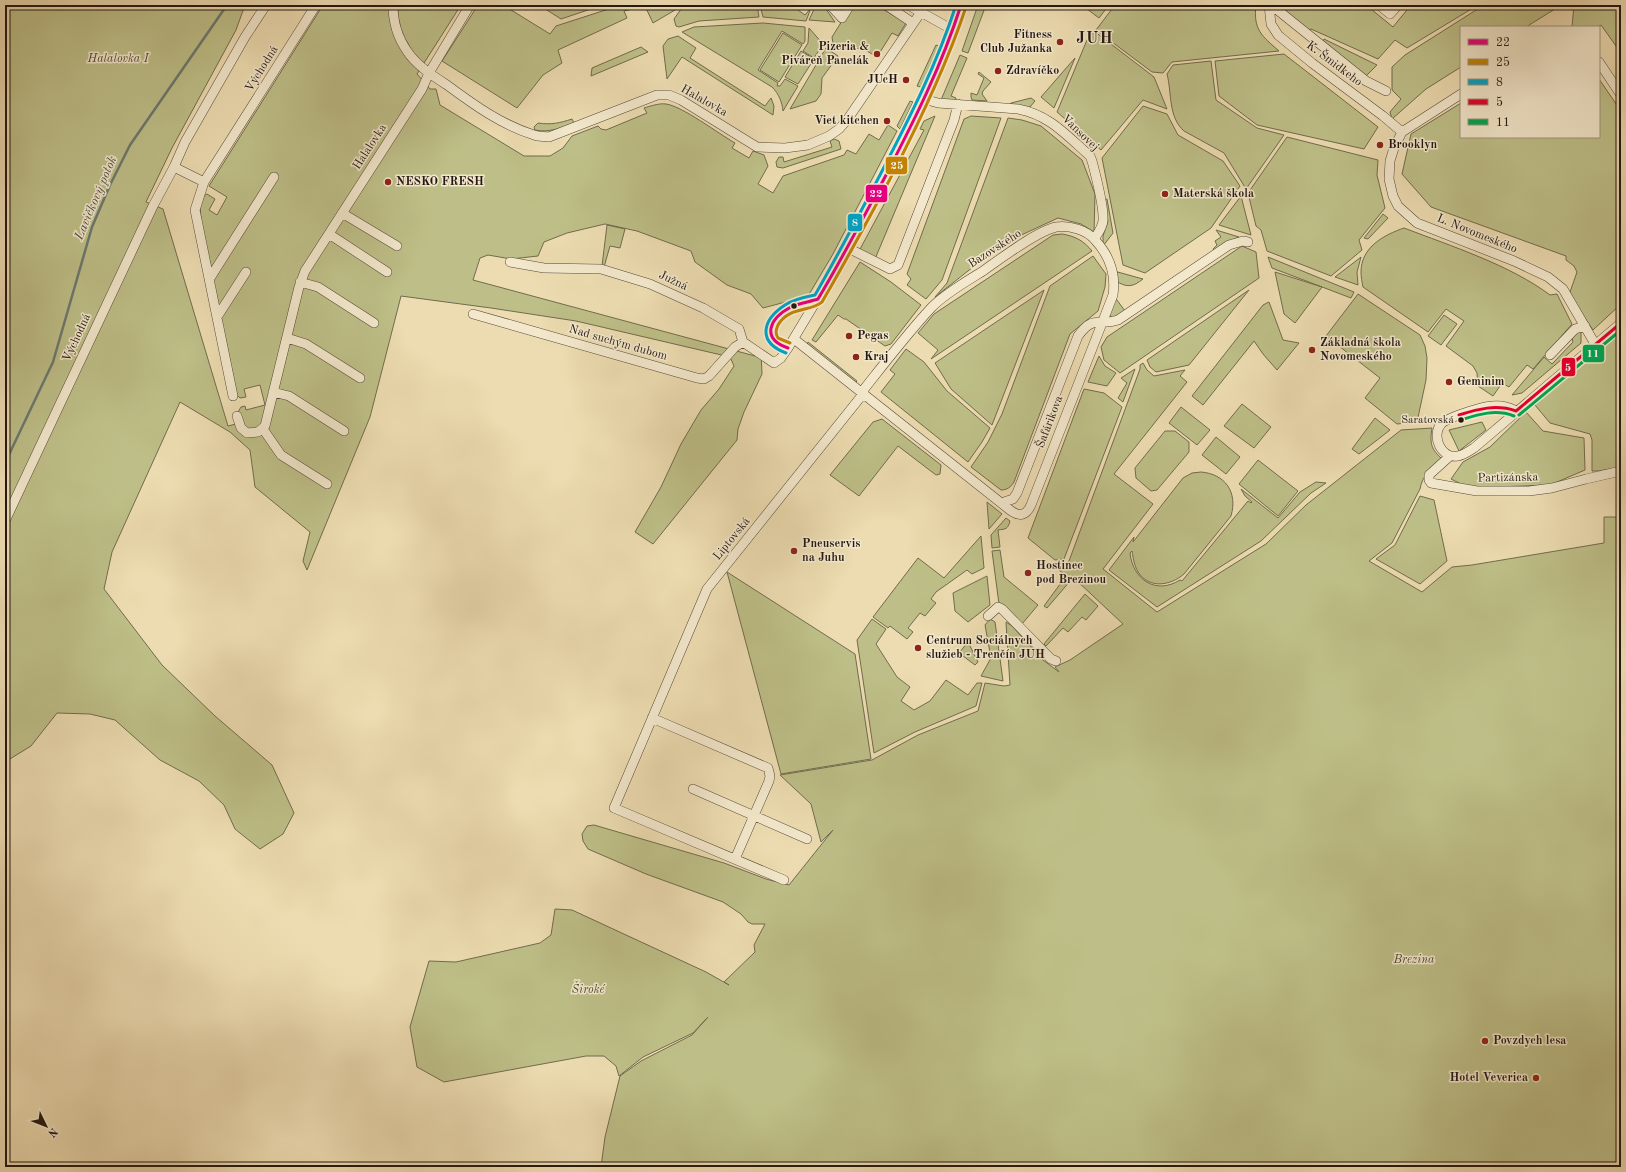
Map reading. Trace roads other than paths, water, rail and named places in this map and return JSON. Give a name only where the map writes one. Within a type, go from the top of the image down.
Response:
[{"type":"street","name":"Východná","points":[[5,521],[153,206],[174,167],[185,142],[237,50],[266,5]]},
{"type":"street","name":"Halalovka","points":[[393,5],[397,33],[407,52],[429,72],[489,114],[518,129],[536,136],[549,136],[657,95],[669,95],[695,108],[757,147],[785,148],[808,146],[829,136],[839,129],[854,111],[921,12]]},
{"type":"street","name":"Halalovka","points":[[263,429],[266,423],[300,282],[305,271],[422,89],[429,72],[470,5]]},
{"type":"street","points":[[830,5],[842,18],[850,5]]},
{"type":"street","points":[[886,5],[913,23]]},
{"type":"street","points":[[908,5],[953,30]]},
{"type":"street","name":"Južná","points":[[510,262],[544,268],[601,269],[650,284],[703,308],[739,329],[743,342],[774,363],[782,358],[848,248],[924,99],[962,5]]},
{"type":"street","points":[[1269,5],[1366,81],[1386,91]]},
{"type":"street","name":"K. Šmidkeho","points":[[1269,5],[1271,24],[1278,35],[1402,132]]},
{"type":"street","points":[[1379,5],[1390,14],[1398,5]]},
{"type":"street","name":"Východná","points":[[233,396],[195,210],[204,182],[315,7]]},
{"type":"street","points":[[1600,64],[1621,95]]},
{"type":"street","points":[[1402,132],[1460,95]]},
{"type":"street","name":"Vansovej","points":[[924,99],[938,103],[998,107],[1030,111],[1051,121],[1090,156],[1092,161],[1100,197],[1103,221],[1101,230],[1095,238]]},
{"type":"street","points":[[848,248],[890,269],[898,265],[954,120],[958,104]]},
{"type":"street","name":"L. Novomeského","points":[[1402,132],[1394,148],[1390,162],[1389,179],[1393,196],[1398,206],[1417,223],[1514,261],[1548,277],[1563,289],[1595,344]]},
{"type":"street","points":[[174,167],[204,182]]},
{"type":"street","points":[[210,278],[274,177]]},
{"type":"street","points":[[342,213],[397,246]]},
{"type":"street","name":"Bazovského","points":[[862,393],[932,307],[968,281],[1042,232],[1057,227],[1068,227],[1086,232],[1095,238]]},
{"type":"street","points":[[329,234],[388,272]]},
{"type":"street","points":[[1095,238],[1109,259],[1115,283],[1113,295],[1102,322]]},
{"type":"street","name":"Šafárikova","points":[[1001,503],[1014,499],[1017,493],[1078,336],[1086,326],[1095,322],[1109,323],[1118,320],[1229,245],[1243,241],[1248,242]]},
{"type":"street","points":[[217,317],[246,272]]},
{"type":"street","points":[[300,282],[318,287],[374,323]]},
{"type":"street","points":[[788,348],[779,346],[772,340],[770,333],[774,322],[778,316],[789,308],[818,299]]},
{"type":"street","name":"Nad suchým dubom","points":[[473,314],[704,379],[709,376],[735,347],[743,342]]},
{"type":"street","name":"Šafárikova","points":[[1001,503],[1017,515],[1025,514],[1031,505],[1102,322]]},
{"type":"street","points":[[1516,410],[1508,407],[1492,406],[1446,419],[1438,429],[1437,439],[1444,453],[1450,456],[1463,455],[1474,448],[1516,410],[1621,322]]},
{"type":"street","points":[[1550,355],[1575,329],[1585,326]]},
{"type":"street","points":[[286,338],[304,343],[360,378]]},
{"type":"street","points":[[794,339],[1001,503]]},
{"type":"street","points":[[273,392],[289,396],[344,431]]},
{"type":"street","name":"Liptovská","points":[[784,880],[614,808],[707,589],[862,393]]},
{"type":"street","points":[[238,416],[241,428],[247,433],[255,433],[263,429],[281,455],[327,484]]},
{"type":"street","name":"Partizánska","points":[[1450,456],[1429,475],[1429,480],[1431,483],[1477,491],[1529,491],[1552,488],[1586,478],[1621,472]]},
{"type":"street","points":[[988,616],[998,607],[1002,609],[1051,659],[1056,661]]},
{"type":"street","points":[[652,718],[768,768],[770,776],[769,781],[735,859]]},
{"type":"street","points":[[693,788],[807,839]]},
{"type":"waterway","name":"Lavičkový potok","points":[[5,463],[53,362],[92,227],[110,185],[130,145],[227,5]]},
{"type":"place","name":"Fitness Club Južanka","points":[[1060,42]]},
{"type":"place","name":"Pizeria & Piváreň Panelák","points":[[877,54]]},
{"type":"place","name":"Zdravíčko","points":[[998,71]]},
{"type":"place","name":"JUcH","points":[[906,80]]},
{"type":"place","name":"Viet kitchen","points":[[887,121]]},
{"type":"place","name":"Brooklyn","points":[[1380,145]]},
{"type":"place","name":"NESKO FRESH","points":[[388,182]]},
{"type":"place","name":"Materská škola","points":[[1165,194]]},
{"type":"place","name":"Pegas","points":[[849,336]]},
{"type":"place","name":"Základná škola Novomeského","points":[[1312,350]]},
{"type":"place","name":"Kraj","points":[[856,357]]},
{"type":"place","name":"Geminim","points":[[1449,382]]},
{"type":"place","name":"Saratovská","points":[[1461,420]]},
{"type":"place","name":"Pneuservis na Juhu","points":[[794,551]]},
{"type":"place","name":"Hostinec pod Brezinou","points":[[1028,573]]},
{"type":"place","name":"Centrum Sociálnych služieb - Trenčín JUH","points":[[918,648]]},
{"type":"place","name":"Povzdych lesa","points":[[1485,1041]]},
{"type":"place","name":"Hotel Veverica","points":[[1536,1078]]},
{"type":"district","name":"JUH","points":[[1095,39]]},
{"type":"park label","name":"Halalovka I","points":[[118,59]]},
{"type":"park label","name":"Brezina","points":[[1414,960]]},
{"type":"park label","name":"Široké","points":[[588,990]]}]
